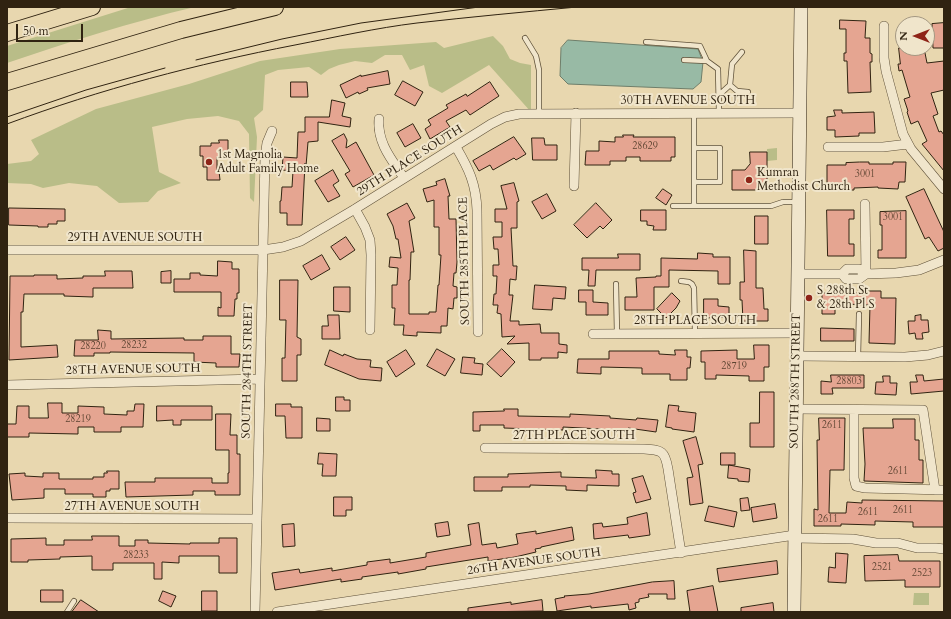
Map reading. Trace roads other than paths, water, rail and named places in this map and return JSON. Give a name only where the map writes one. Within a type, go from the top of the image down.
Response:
[{"type":"highway","points":[[7,33],[92,7]]},
{"type":"highway","points":[[7,82],[181,30],[275,7]]},
{"type":"main road","name":"SOUTH 288TH STREET","points":[[794,612],[801,7]]},
{"type":"street","points":[[884,26],[884,61],[886,74],[902,128],[908,144],[913,152],[944,189]]},
{"type":"street","name":"30TH AVENUE SOUTH","points":[[576,113],[799,113]]},
{"type":"street","points":[[574,186],[576,113]]},
{"type":"street","name":"29TH PLACE SOUTH","points":[[263,250],[284,247],[301,241],[456,147],[491,124],[505,117],[519,114],[576,113]]},
{"type":"street","points":[[379,119],[379,130],[382,144],[404,178]]},
{"type":"street","name":"SOUTH 284TH STREET","points":[[255,612],[265,152],[272,131]]},
{"type":"street","points":[[828,147],[883,147],[908,144]]},
{"type":"street","name":"SOUTH 285TH PLACE","points":[[456,147],[471,174],[477,200],[478,332]]},
{"type":"street","points":[[865,204],[866,274]]},
{"type":"street","points":[[355,209],[370,240],[370,330]]},
{"type":"street","name":"29TH AVENUE SOUTH","points":[[7,250],[263,250]]},
{"type":"street","points":[[798,274],[842,274],[847,269],[859,269],[866,274],[908,272],[924,268],[944,260]]},
{"type":"street","name":"28TH PLACE SOUTH","points":[[593,334],[797,333]]},
{"type":"street","points":[[797,356],[919,357],[944,351]]},
{"type":"street","name":"28TH AVENUE SOUTH","points":[[7,385],[260,379]]},
{"type":"street","points":[[796,409],[923,410],[939,490],[865,488],[856,486],[854,478],[854,410]]},
{"type":"street","name":"27TH PLACE SOUTH","points":[[485,448],[644,449],[662,452],[666,457],[681,553]]},
{"type":"street","name":"27TH AVENUE SOUTH","points":[[7,518],[257,519]]},
{"type":"street","name":"26TH AVENUE SOUTH","points":[[277,612],[795,537],[853,539],[876,543],[898,543],[917,548],[944,549]]},
{"type":"lane","points":[[525,38],[536,56],[538,64],[539,114]]},
{"type":"lane","points":[[646,42],[700,46],[707,61],[718,70],[719,113]]},
{"type":"lane","points":[[719,95],[730,85],[732,64],[742,52]]},
{"type":"lane","points":[[684,60],[707,61]]},
{"type":"lane","points":[[730,85],[737,91],[748,92]]},
{"type":"lane","points":[[694,113],[694,206]]},
{"type":"lane","points":[[694,148],[720,148],[720,182],[694,182]]},
{"type":"lane","points":[[673,206],[771,206],[783,202],[798,202]]},
{"type":"lane","points":[[680,281],[689,282],[694,288],[695,333]]},
{"type":"lane","points":[[616,284],[616,334]]},
{"type":"lane","points":[[858,357],[859,314]]},
{"type":"lane","points":[[67,612],[74,601]]},
{"type":"tram line","points":[[196,60],[282,39],[361,23],[479,7]]},
{"type":"tram line","points":[[7,124],[42,111],[150,78],[258,52],[402,25],[577,7]]},
{"type":"tram line","points":[[7,117],[86,90],[165,68]]},
{"type":"place","name":"1st Magnolia Adult Family Home","points":[[209,162]]},
{"type":"place","name":"Kumran Methodist Church","points":[[749,180]]},
{"type":"place","name":"S 288th St & 28th Pl S","points":[[809,298]]}]
